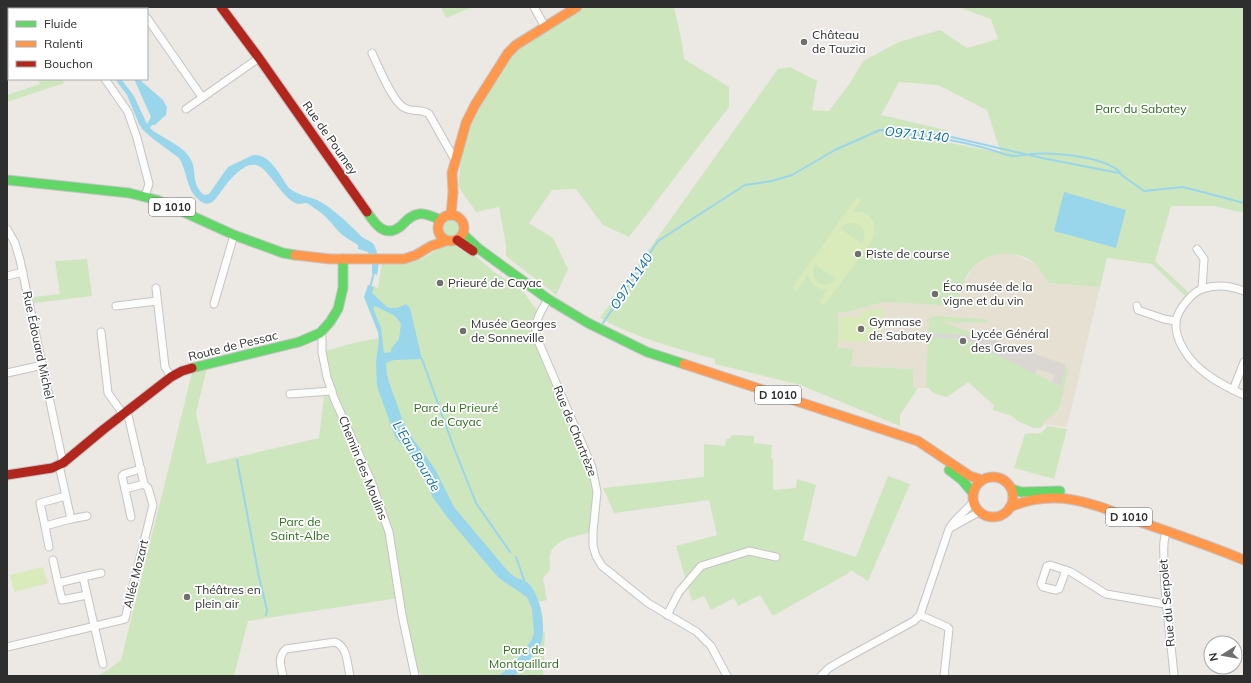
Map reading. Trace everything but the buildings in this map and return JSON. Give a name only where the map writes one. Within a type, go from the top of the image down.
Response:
[{"type":"main road","name":"Rue de Poumey","points":[[221,7],[259,58],[376,225],[382,229],[393,231],[399,228],[410,217],[418,214],[425,214],[440,220]]},
{"type":"main road","points":[[451,215],[453,192],[451,178],[466,123],[471,112],[508,53],[522,40],[577,7]]},
{"type":"main road","name":"D 1010","points":[[7,180],[121,192],[145,196],[234,235],[292,255],[314,258],[404,259],[422,252],[431,246],[446,241]]},
{"type":"main road","points":[[451,215],[458,217],[463,222],[464,226],[460,237],[453,242],[446,241],[439,234],[438,227],[440,220],[445,216],[451,215]]},
{"type":"main road","name":"D 1010","points":[[431,246],[439,234]]},
{"type":"main road","name":"D 1010","points":[[460,237],[464,245],[502,273],[586,326],[619,342],[918,441],[970,476],[982,480]]},
{"type":"main road","name":"Route de Pessac","points":[[7,475],[52,468],[61,464],[171,377],[182,371],[299,342],[320,333],[327,326],[338,309],[343,288],[343,259]]},
{"type":"main road","name":"D 1010","points":[[908,438],[962,480],[973,498]]},
{"type":"main road","points":[[991,477],[1001,478],[1012,488],[1013,501],[1010,508],[1002,516],[990,517],[979,512],[973,498],[978,483],[982,480],[991,477]]},
{"type":"main road","name":"D 1010","points":[[1012,488],[1021,492],[1072,492],[1158,525]]},
{"type":"main road","name":"D 1010","points":[[1010,508],[1021,502],[1059,498],[1072,499],[1226,546],[1244,554]]},
{"type":"main road","name":"D 1010","points":[[1168,528],[1244,560]]},
{"type":"main road","points":[[1220,550],[1231,551],[1244,557]]},
{"type":"street","points":[[534,7],[544,27]]},
{"type":"street","points":[[148,19],[202,97]]},
{"type":"street","points":[[372,53],[397,102],[411,111],[426,112],[429,114],[456,160]]},
{"type":"street","points":[[186,109],[259,58]]},
{"type":"street","points":[[105,80],[128,112],[135,131],[149,184],[145,196]]},
{"type":"street","name":"Rue Édouard Michel","points":[[7,229],[18,251],[23,272],[43,365],[71,520]]},
{"type":"street","points":[[214,304],[234,235]]},
{"type":"street","points":[[1197,249],[1204,259],[1202,289]]},
{"type":"street","points":[[7,276],[23,272]]},
{"type":"street","points":[[1244,291],[1224,286],[1202,289],[1192,295],[1184,305],[1176,321],[1177,336],[1184,351],[1192,360],[1206,374],[1217,382],[1244,396]]},
{"type":"street","points":[[156,288],[165,367],[171,377]]},
{"type":"street","points":[[116,306],[157,301]]},
{"type":"street","name":"Rue de Chartrèze","points":[[547,301],[538,315],[535,326],[536,336],[592,467],[597,492],[593,532],[596,556],[607,572],[648,602],[697,632],[711,646],[728,676]]},
{"type":"street","points":[[1136,306],[1138,310],[1164,319],[1176,321]]},
{"type":"street","points":[[101,332],[108,393],[125,413]]},
{"type":"street","name":"Chemin des Moulins","points":[[320,333],[327,377],[371,481],[389,532],[402,615],[415,676]]},
{"type":"street","points":[[1233,390],[1244,362]]},
{"type":"street","points":[[7,373],[43,365]]},
{"type":"street","points":[[290,394],[332,391]]},
{"type":"street","name":"Allée Mozart","points":[[7,647],[125,619],[153,505],[148,488],[144,484],[125,413]]},
{"type":"street","points":[[131,517],[122,476],[141,469]]},
{"type":"street","points":[[125,489],[144,484]]},
{"type":"street","points":[[50,547],[40,502],[66,496]]},
{"type":"street","points":[[821,676],[829,668],[914,621],[920,615],[948,529],[953,521],[968,509],[973,498]]},
{"type":"street","points":[[948,529],[979,512]]},
{"type":"street","points":[[45,526],[87,516]]},
{"type":"street","name":"Rue du Serpolet","points":[[1168,528],[1163,543],[1165,604],[1174,676]]},
{"type":"street","points":[[667,614],[678,592],[701,566],[749,552],[776,557]]},
{"type":"street","points":[[53,560],[62,600],[87,595]]},
{"type":"street","points":[[1066,570],[1106,594],[1165,604]]},
{"type":"street","points":[[58,583],[101,573]]},
{"type":"street","points":[[83,577],[103,664]]},
{"type":"street","points":[[920,615],[947,627],[949,630],[944,676]]},
{"type":"street","points":[[284,676],[280,659],[282,653],[286,649],[335,642],[344,650],[350,676]]},
{"type":"shaded area","name":"Lycée Général des Graves","points":[[1002,253],[1014,254],[1032,262],[1043,272],[1048,283],[1100,287],[1067,427],[1045,424],[1040,428],[1034,428],[1018,421],[1012,416],[993,410],[994,405],[968,382],[947,397],[933,393],[929,388],[913,388],[913,369],[850,366],[838,349],[838,312],[848,312],[884,302],[956,306],[959,303],[964,282],[972,269],[984,259]]},
{"type":"shaded area","points":[[928,333],[983,336],[1061,363],[1066,365],[1061,386],[1052,382],[1055,375],[1037,369],[1035,374],[965,339],[928,337]]},
{"type":"green space","points":[[441,7],[472,7],[446,18]]},
{"type":"green space","points":[[577,7],[674,7],[684,59],[729,87],[729,107],[629,237],[603,225],[576,189],[552,190],[529,223],[553,238],[568,269],[556,295],[506,256],[506,244],[499,207],[476,212],[458,186],[460,168],[455,160],[466,123],[508,53]]},
{"type":"green space","name":"Parc du Sabatey","points":[[958,7],[1244,7],[1244,212],[1214,206],[1171,206],[1155,261],[1188,292],[1185,296],[1152,264],[1107,258],[1100,287],[1048,283],[1042,272],[1034,263],[1026,258],[1007,254],[988,258],[979,262],[972,269],[966,277],[961,290],[959,303],[956,306],[884,302],[848,312],[838,312],[838,348],[854,349],[851,366],[913,369],[913,388],[918,388],[900,415],[900,426],[800,385],[715,364],[715,359],[642,337],[600,318],[778,69],[790,67],[817,81],[812,110],[829,111],[850,83],[863,61],[899,42],[940,30],[967,48],[998,39],[991,19]],"holes":[[[899,82],[938,85],[987,110],[1001,153],[936,140],[901,135],[950,131],[881,115]]]},
{"type":"green space","points":[[38,80],[62,80],[64,83],[7,102],[7,95],[40,84]]},
{"type":"green space","points":[[857,197],[861,200],[853,212],[866,214],[873,222],[874,233],[869,245],[824,305],[819,302],[828,289],[821,289],[815,286],[808,274],[796,291],[792,288]],"holes":[[[854,223],[861,226],[863,229],[864,240],[862,244],[841,229],[844,225]],[[815,264],[836,279],[827,285],[819,283],[815,279],[814,275],[813,270]]]},
{"type":"green space","points":[[451,218],[458,221],[461,228],[458,235],[451,238],[444,235],[441,228],[444,221]]},
{"type":"green space","points":[[445,245],[465,247],[493,271],[522,290],[539,313],[535,326],[595,478],[593,532],[568,538],[553,548],[550,554],[550,570],[543,578],[547,600],[539,602],[543,617],[543,632],[545,633],[543,676],[421,676],[420,672],[414,672],[399,598],[248,621],[234,676],[97,676],[121,660],[192,373],[207,368],[196,413],[207,464],[319,438],[324,396],[331,397],[322,352],[353,343],[379,338],[364,297],[368,285],[378,288],[382,263],[413,262]]},
{"type":"green space","points":[[87,259],[92,296],[34,303],[33,297],[60,294],[55,261]]},
{"type":"green space","name":"Gymnase de Sabatey","points":[[884,308],[882,342],[839,341],[840,317],[861,317],[861,311]]},
{"type":"green space","points":[[935,316],[985,319],[987,323],[959,322],[959,324],[945,321],[945,323],[983,336],[928,333],[929,319]]},
{"type":"green space","points":[[928,337],[965,339],[1060,386],[1065,368],[1067,368],[1068,371],[1060,406],[1054,414],[1043,422],[1043,425],[1040,428],[1034,428],[1018,421],[1012,416],[993,410],[994,405],[968,382],[947,397],[933,393],[926,387]]},
{"type":"green space","points":[[1047,426],[1067,429],[1054,479],[1014,468],[1025,434],[1038,434]]},
{"type":"green space","points":[[732,435],[754,436],[754,443],[772,445],[771,458],[773,459],[773,490],[796,488],[797,479],[816,485],[803,540],[856,557],[888,476],[910,484],[868,581],[851,570],[847,574],[773,616],[760,595],[738,606],[734,598],[711,610],[704,596],[692,601],[676,546],[717,535],[709,500],[614,513],[603,488],[704,477],[704,444],[725,446],[726,439],[729,439]]},
{"type":"green space","points":[[43,567],[48,583],[14,592],[10,575]]},
{"type":"water","points":[[116,80],[122,80],[134,96],[147,124],[151,117],[134,80],[140,80],[163,100],[167,107],[166,115],[150,128],[187,153],[194,168],[197,186],[204,195],[209,194],[228,167],[253,155],[259,155],[274,166],[289,188],[299,194],[317,200],[340,216],[363,237],[373,243],[378,257],[377,275],[372,273],[372,265],[368,252],[358,249],[358,245],[340,233],[322,213],[310,205],[306,203],[296,203],[290,200],[264,170],[256,165],[243,168],[235,175],[214,201],[207,204],[203,203],[191,190],[179,158],[143,130],[127,95]]},
{"type":"water","points":[[1064,192],[1126,210],[1116,248],[1054,231]]},
{"type":"water","points":[[368,285],[374,287],[372,293],[386,306],[390,308],[397,308],[406,304],[410,308],[422,359],[394,360],[386,363],[387,375],[403,421],[413,439],[435,469],[454,507],[506,569],[515,577],[527,582],[537,597],[542,615],[542,641],[536,652],[514,676],[499,676],[518,659],[532,639],[534,633],[532,609],[527,597],[500,579],[447,517],[432,496],[425,475],[410,454],[395,437],[377,386],[376,362],[379,340],[378,332],[364,297]],"holes":[[[375,306],[395,316],[401,324],[399,339],[391,349],[391,352],[384,353],[381,328],[373,308]]]},
{"type":"waterway","name":"O9711140","points":[[603,323],[658,241],[745,185],[772,181],[792,175],[835,150],[880,130],[943,135],[1042,158],[1119,173],[1144,191],[1183,187],[1244,203]]},
{"type":"waterway","name":"O9711140","points":[[891,134],[935,137],[965,143],[1007,155],[1025,155]]},
{"type":"waterway","points":[[1030,154],[1077,156],[1102,162],[1120,172]]},
{"type":"waterway","name":"L'Eau Bourde","points":[[370,288],[374,272]]},
{"type":"waterway","points":[[422,359],[454,448],[476,503],[510,552]]},
{"type":"waterway","points":[[237,460],[259,577],[267,610],[266,615]]},
{"type":"waterway","points":[[516,557],[524,580]]},
{"type":"traffic: fast","points":[[7,180],[129,193],[157,200],[234,235],[283,253],[295,255]]},
{"type":"traffic: fast","points":[[367,212],[377,225],[390,231],[395,230],[409,218],[416,215],[427,215],[440,220]]},
{"type":"traffic: fast","points":[[463,234],[479,249],[548,299],[588,323],[647,352],[684,364]]},
{"type":"traffic: fast","points":[[192,368],[299,342],[320,333],[330,322],[338,309],[343,288],[343,259]]},
{"type":"traffic: fast","points":[[949,470],[962,480],[973,493]]},
{"type":"traffic: fast","points":[[1012,489],[1021,492],[1060,491]]},
{"type":"traffic: slow","points":[[451,215],[453,192],[452,173],[466,123],[475,105],[508,53],[516,45],[577,7]]},
{"type":"traffic: slow","points":[[451,215],[461,218],[464,228],[461,238],[451,241],[441,238],[438,228],[441,218],[451,215]]},
{"type":"traffic: slow","points":[[295,255],[330,259],[404,259],[416,255],[431,246],[446,241]]},
{"type":"traffic: slow","points":[[684,364],[918,441],[970,476],[982,480]]},
{"type":"traffic: slow","points":[[997,477],[1004,480],[1010,486],[1013,497],[1012,505],[1004,514],[997,517],[989,517],[982,514],[974,505],[973,493],[976,486],[985,478],[997,477]]},
{"type":"traffic: slow","points":[[1010,507],[1029,501],[1046,498],[1081,501],[1209,546],[1244,560]]},
{"type":"traffic: jam","points":[[221,7],[259,58],[367,212]]},
{"type":"traffic: jam","points":[[457,240],[473,251]]},
{"type":"traffic: jam","points":[[7,475],[52,468],[63,463],[171,377],[192,368]]},
{"type":"place","name":"Château de Tauzia","points":[[804,42]]},
{"type":"place","name":"Piste de course","points":[[858,254]]},
{"type":"place","name":"Prieuré de Cayac","points":[[440,283]]},
{"type":"place","name":"Éco musée de la vigne et du vin","points":[[935,294]]},
{"type":"place","name":"Gymnase de Sabatey","points":[[861,329]]},
{"type":"place","name":"Musée Georges de Sonneville","points":[[463,331]]},
{"type":"place","name":"Lycée Général des Graves","points":[[963,341]]},
{"type":"place","name":"Théâtres en plein air","points":[[187,597]]},
{"type":"park label","name":"Parc du Prieuré de Cayac","points":[[456,415]]},
{"type":"park label","name":"Parc de Saint-Albe","points":[[300,529]]},
{"type":"park label","name":"Parc de Montgaillard","points":[[524,657]]}]
